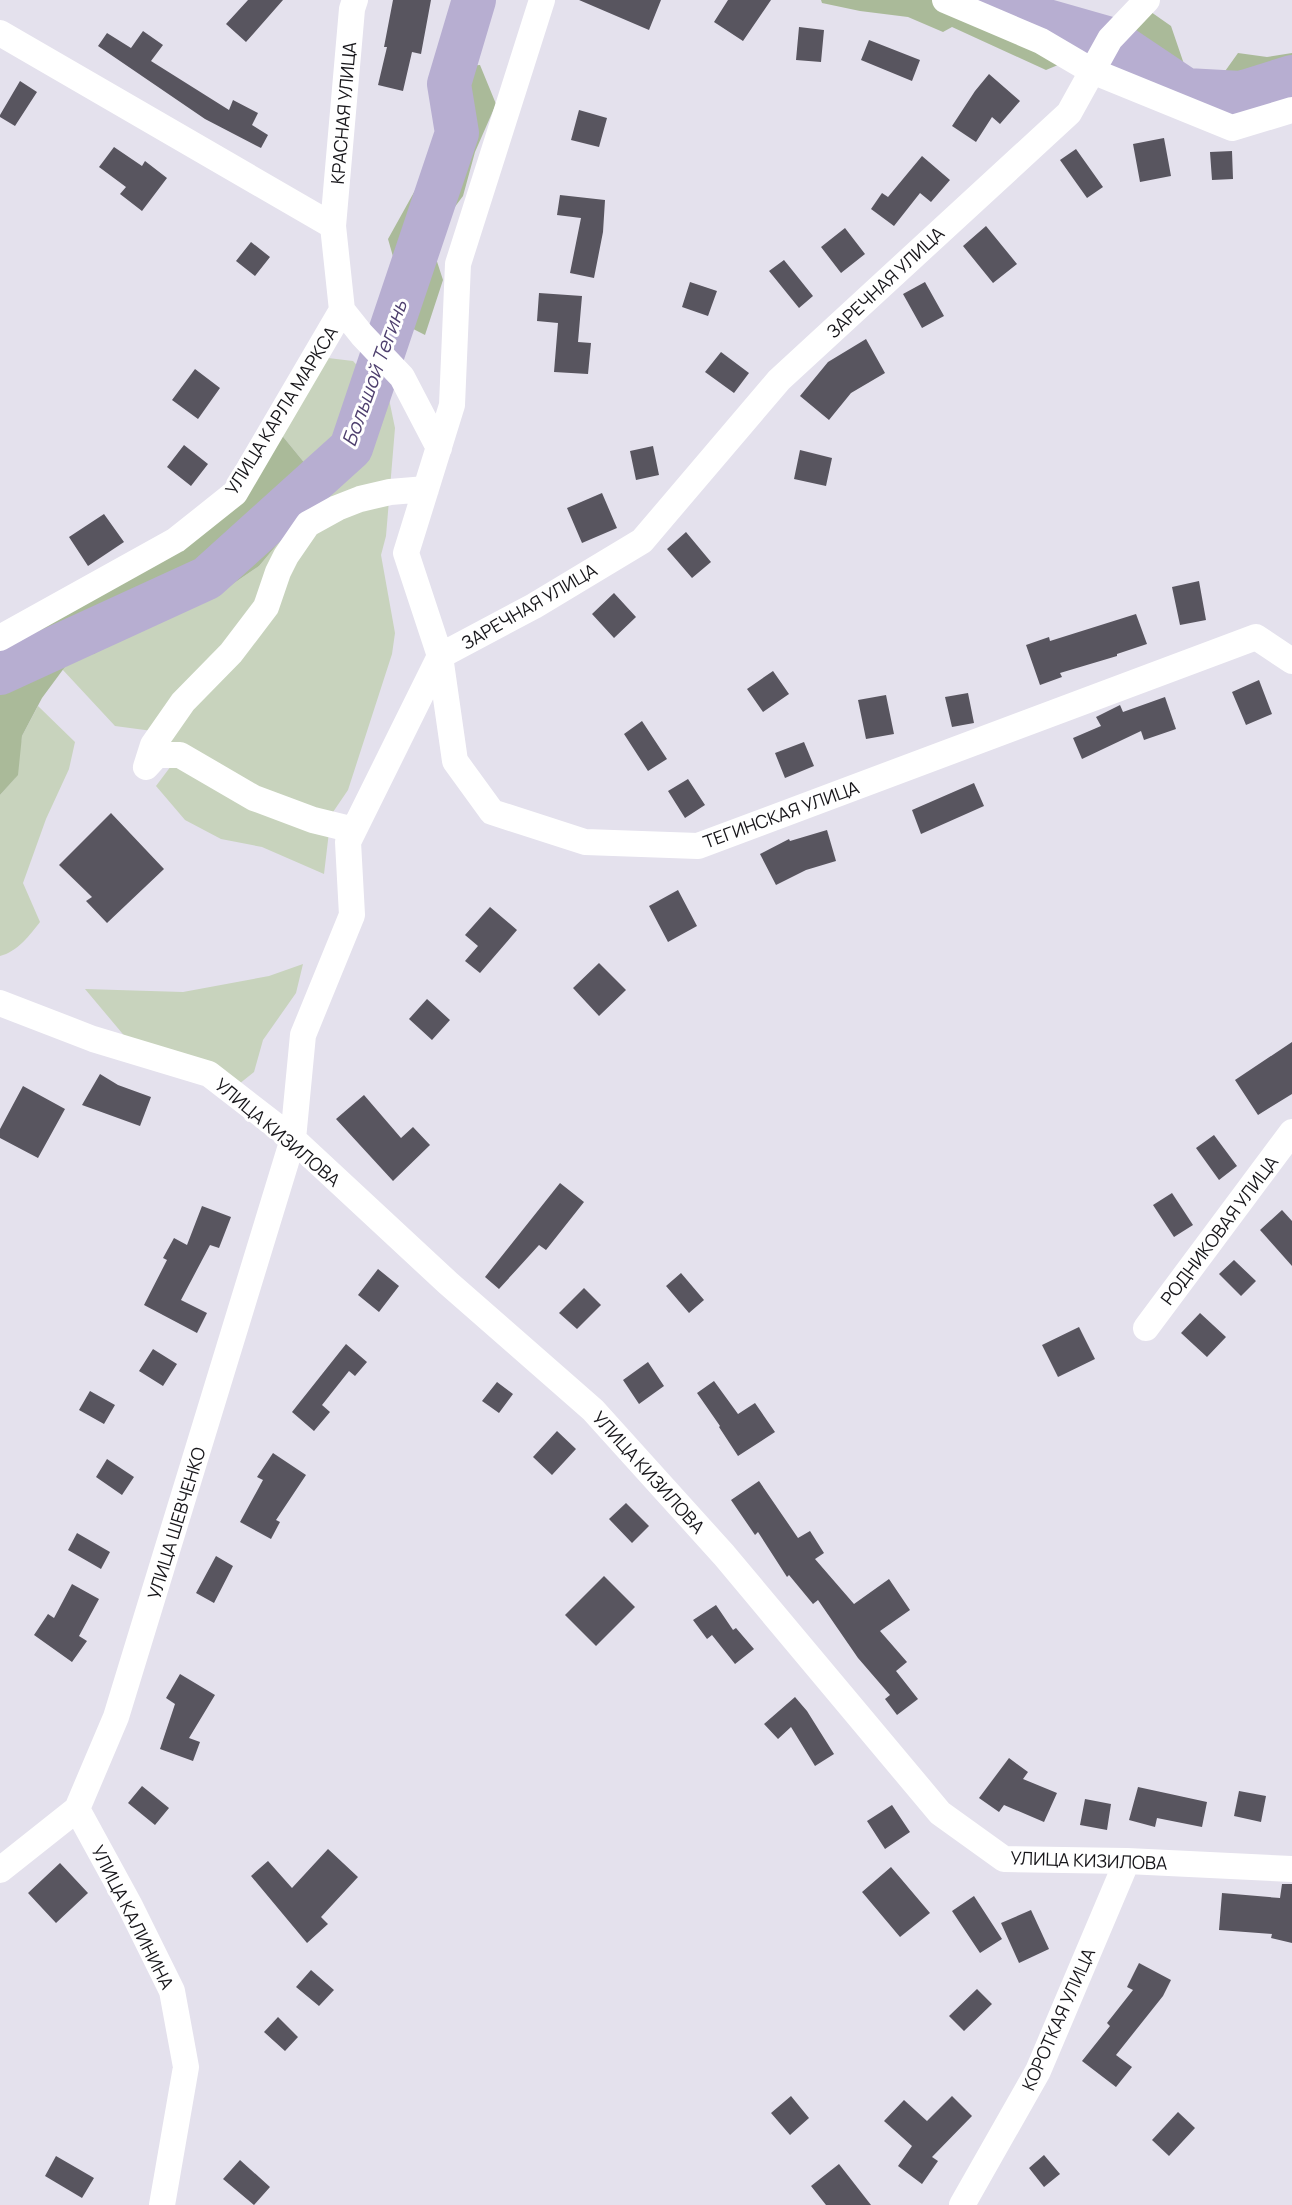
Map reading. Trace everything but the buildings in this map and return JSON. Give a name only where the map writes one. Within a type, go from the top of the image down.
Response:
[{"type":"street","name":"КРАСНАЯ УЛИЦА","points":[[333,226],[352,9],[355,0]]},
{"type":"street","name":"ЗАРЕЧНАЯ УЛИЦА","points":[[542,0],[458,264],[452,405],[406,553],[440,656],[534,606],[642,541],[779,380],[1069,113],[1110,39],[1146,0]]},
{"type":"street","points":[[945,0],[1041,41],[1092,71],[1232,128],[1292,110]]},
{"type":"street","points":[[0,33],[333,226]]},
{"type":"street","name":"УЛИЦА КАРЛА МАРКСА","points":[[0,638],[176,540],[235,493],[342,310],[333,226]]},
{"type":"street","points":[[342,310],[402,377],[439,448]]},
{"type":"street","points":[[354,830],[313,820],[254,798],[180,755],[157,754],[146,767],[153,745],[183,702],[231,653],[266,607],[286,556],[308,524],[337,507],[360,499],[390,492],[426,489]]},
{"type":"street","name":"ТЕГИНСКАЯ УЛИЦА","points":[[440,656],[455,761],[492,812],[585,842],[698,846],[1256,637],[1292,661]]},
{"type":"street","points":[[293,1139],[303,1035],[352,915],[348,842],[440,656]]},
{"type":"street","name":"УЛИЦА КИЗИЛОВА","points":[[0,1003],[93,1039],[209,1074],[293,1139],[448,1282],[593,1410],[724,1555],[940,1813],[1004,1859],[1127,1861],[1292,1869]]},
{"type":"street","name":"РОДНИКОВАЯ УЛИЦА","points":[[1146,1328],[1292,1132]]},
{"type":"street","name":"УЛИЦА ШЕВЧЕНКО","points":[[0,1870],[77,1809],[116,1717],[293,1139]]},
{"type":"street","name":"УЛИЦА КАЛИНИНА","points":[[77,1809],[130,1906],[172,1991],[186,2067],[162,2205]]},
{"type":"street","name":"КОРОТКАЯ УЛИЦА","points":[[962,2205],[1038,2071],[1127,1861]]},
{"type":"green space","points":[[821,0],[959,0],[991,13],[1032,5],[1092,27],[1089,52],[1046,70],[952,27],[943,32],[908,17],[860,11],[822,3]]},
{"type":"green space","points":[[1151,12],[1171,26],[1185,67],[1200,81],[1223,74],[1238,53],[1267,57],[1292,53],[1292,96],[1251,111],[1217,115],[1191,103],[1162,84],[1145,80],[1124,70],[1113,61]]},
{"type":"green space","points":[[480,65],[496,104],[475,152],[463,196],[430,240],[443,280],[425,335],[382,313],[398,274],[388,239],[438,149],[444,106],[464,66]]},
{"type":"green space","points":[[328,358],[353,361],[389,399],[395,428],[386,536],[381,555],[395,633],[392,654],[348,790],[331,815],[324,874],[262,847],[221,839],[185,820],[156,786],[171,766],[160,732],[115,726],[62,669],[73,656],[94,653],[155,613],[221,592],[259,566],[297,521],[307,466],[280,433]]},
{"type":"green space","points":[[280,433],[307,466],[297,521],[259,566],[221,592],[155,613],[94,654],[73,656],[42,698],[22,736],[18,775],[0,795],[0,638],[176,540]]},
{"type":"green space","points":[[38,706],[75,742],[69,769],[46,819],[23,883],[40,922],[17,947],[0,956],[0,795],[15,778],[22,736]]},
{"type":"green space","points":[[303,964],[296,993],[263,1040],[254,1072],[239,1084],[127,1039],[85,989],[183,992],[269,976]]},
{"type":"waterway","name":"Большой Тегинь","points":[[0,673],[207,578],[351,448],[457,133],[449,84],[474,0]]},
{"type":"waterway","name":"Большой Тегинь","points":[[974,0],[1110,39],[1186,90],[1241,93],[1292,77]]}]
